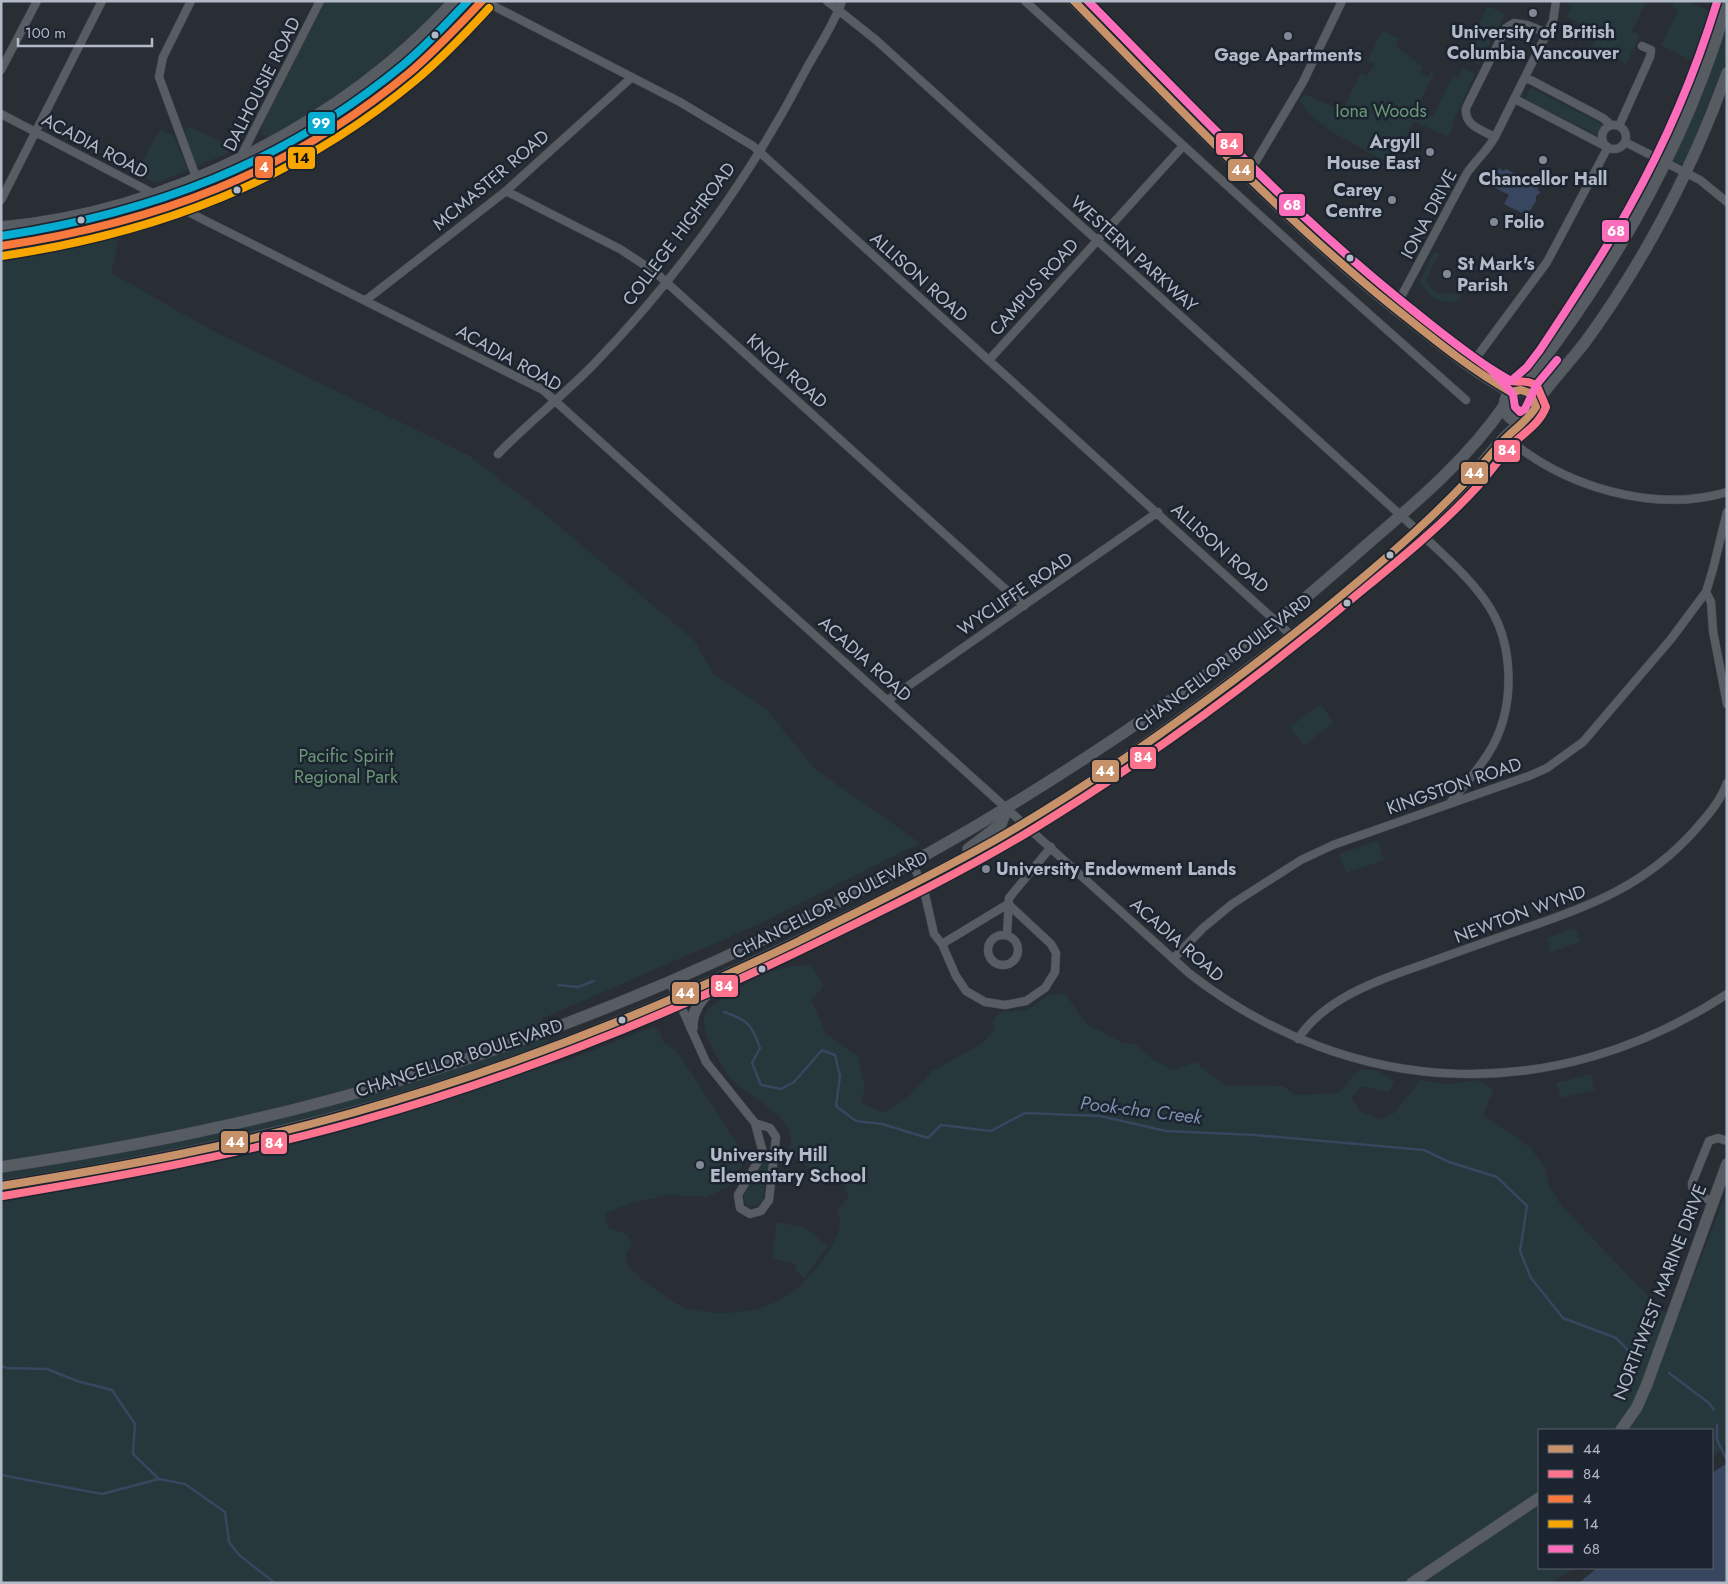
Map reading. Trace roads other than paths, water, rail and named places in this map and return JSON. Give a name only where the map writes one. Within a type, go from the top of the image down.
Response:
[{"type":"main road","points":[[1,227],[71,217],[153,193],[241,157],[302,124],[361,84],[415,41],[454,1]]},
{"type":"main road","points":[[1,246],[89,232],[177,206],[233,182],[314,141],[366,107],[424,60],[483,1]]},
{"type":"main road","points":[[1084,3],[1154,73],[1171,99],[1249,178],[1394,310],[1509,397]]},
{"type":"main road","name":"CHANCELLOR BOULEVARD","points":[[1,1167],[84,1154],[171,1137],[354,1093],[512,1043],[670,982],[830,907],[912,862],[1007,808],[1189,688],[1278,621],[1401,515],[1470,448],[1509,397],[1543,361],[1594,288],[1627,235],[1692,102],[1727,5]]},
{"type":"main road","points":[[1509,397],[1507,416],[1517,422],[1522,422],[1532,416],[1543,393],[1586,341],[1616,296],[1646,245],[1685,172],[1727,73]]},
{"type":"main road","points":[[1509,397],[1530,393],[1536,407]]},
{"type":"main road","name":"CHANCELLOR BOULEVARD","points":[[1,1186],[178,1155],[355,1112],[485,1072],[678,998],[717,981],[948,866],[1024,824],[1160,733],[1292,636],[1418,531],[1476,474],[1506,437],[1522,422]]},
{"type":"main road","points":[[948,866],[1001,824],[1007,808]]},
{"type":"main road","points":[[692,1028],[695,1008],[717,981]]},
{"type":"main road","name":"NORTHWEST MARINE DRIVE","points":[[1623,1429],[1637,1407],[1647,1384],[1727,1164]]},
{"type":"main road","points":[[1412,1583],[1538,1499]]},
{"type":"street","points":[[1,70],[37,1]]},
{"type":"street","points":[[1,200],[102,1]]},
{"type":"street","points":[[191,1],[163,57],[159,78],[196,177]]},
{"type":"street","name":"DALHOUSIE ROAD","points":[[233,182],[241,157],[320,1]]},
{"type":"street","name":"ALLISON ROAD","points":[[483,1],[706,115],[759,151],[1278,621],[1292,636]]},
{"type":"street","name":"WESTERN PARKWAY","points":[[827,1],[876,40],[1401,515],[1464,574],[1485,600],[1496,620],[1507,659],[1507,702],[1499,729],[1488,753],[1450,803]]},
{"type":"street","name":"COLLEGE HIGHROAD","points":[[498,454],[557,400],[627,328],[666,282],[759,151],[784,111],[839,10],[842,1]]},
{"type":"street","points":[[1025,1],[1183,146],[1466,400]]},
{"type":"street","points":[[1249,178],[1252,168],[1303,82],[1342,1]]},
{"type":"street","name":"IONA DRIVE","points":[[1394,310],[1468,173],[1476,160],[1486,152],[1515,98],[1553,21],[1556,1]]},
{"type":"street","points":[[1494,137],[1474,126],[1467,118],[1466,108],[1504,32],[1510,26],[1521,24],[1547,33]]},
{"type":"street","points":[[1615,126],[1650,57],[1650,50],[1642,46]]},
{"type":"street","name":"MCMASTER ROAD","points":[[366,300],[506,191],[632,77]]},
{"type":"street","points":[[1515,98],[1606,146],[1616,149],[1625,142],[1626,135],[1603,118],[1525,78]]},
{"type":"street","name":"ACADIA ROAD","points":[[1,114],[177,206],[543,390],[557,400],[1173,959],[1226,1000],[1265,1023],[1298,1039],[1346,1055],[1402,1069],[1456,1074],[1514,1072],[1578,1061],[1640,1042],[1698,1013],[1727,994]]},
{"type":"street","points":[[1470,366],[1547,262],[1606,146],[1602,135],[1605,128],[1615,126]]},
{"type":"street","points":[[1625,142],[1700,180],[1727,202]]},
{"type":"street","name":"CAMPUS ROAD","points":[[989,360],[1183,146]]},
{"type":"street","name":"KNOX ROAD","points":[[506,191],[620,249],[666,282],[1024,606]]},
{"type":"street","points":[[1506,437],[1551,469],[1578,482],[1610,491],[1645,497],[1671,498],[1727,492]]},
{"type":"street","name":"WYCLIFFE ROAD","points":[[888,700],[1158,512]]},
{"type":"street","points":[[1727,512],[1714,569],[1706,592],[1711,602],[1713,631],[1727,704]]},
{"type":"street","name":"KINGSTON ROAD","points":[[1173,959],[1203,928],[1232,904],[1301,860],[1333,845],[1547,768],[1572,750],[1594,730],[1671,639],[1706,592]]},
{"type":"street","name":"NEWTON WYND","points":[[1298,1039],[1305,1028],[1341,1001],[1383,978],[1578,910],[1625,888],[1657,866],[1682,844],[1718,803],[1727,783]]},
{"type":"street","points":[[1007,935],[1010,911],[1009,898],[1051,848]]},
{"type":"street","points":[[912,862],[926,894],[934,934],[942,944],[956,976],[966,991],[984,1002],[1005,1006],[1026,1001],[1045,988],[1055,972],[1056,953],[1051,944],[1008,904]]},
{"type":"street","points":[[942,944],[1008,904]]},
{"type":"street","points":[[1007,935],[1016,940],[1018,956],[1011,963],[1000,965],[992,960],[988,947],[997,936],[1007,935]]},
{"type":"street","points":[[670,982],[706,1062],[755,1123],[763,1153],[738,1195],[740,1208],[750,1214],[761,1211],[769,1200],[776,1154],[776,1137],[770,1128],[755,1123]]},
{"type":"street","points":[[1713,1201],[1696,1194],[1692,1183],[1708,1141],[1718,1138],[1727,1141]]},
{"type":"street","points":[[763,1153],[776,1154]]},
{"type":"water","points":[[1499,168],[1504,171],[1506,169],[1539,186],[1537,190],[1541,192],[1536,196],[1536,201],[1529,212],[1532,214],[1530,217],[1504,204],[1509,195],[1490,185]]},
{"type":"water","points":[[1727,1463],[1727,1583],[1579,1583],[1596,1569],[1713,1569],[1713,1472]]},
{"type":"waterway","name":"Pook-cha Creek","points":[[558,985],[578,987],[594,981]]},
{"type":"waterway","name":"Pook-cha Creek","points":[[724,1012],[744,1021],[754,1034],[760,1048],[752,1063],[761,1085],[781,1089],[794,1082],[822,1050],[835,1055],[840,1076],[836,1106],[856,1121],[882,1124],[928,1138],[941,1125],[991,1131],[1025,1113],[1100,1116],[1166,1131],[1255,1135],[1424,1150],[1449,1162],[1497,1177],[1527,1206],[1520,1251],[1531,1278],[1563,1318],[1616,1338],[1628,1350],[1641,1357]]},
{"type":"waterway","points":[[1,1365],[6,1368],[47,1369],[77,1381],[112,1390],[135,1424],[133,1454],[159,1479],[185,1484],[225,1512],[229,1542],[239,1555],[275,1583]]},
{"type":"waterway","name":"Pook-cha Creek","points":[[1669,1373],[1709,1403],[1714,1410]]},
{"type":"waterway","name":"Pook-cha Creek","points":[[1717,1425],[1717,1440],[1727,1460]]},
{"type":"waterway","points":[[1,1475],[102,1494],[159,1479]]},
{"type":"place","name":"University of British Columbia Vancouver","points":[[1533,13]]},
{"type":"place","name":"Gage Apartments","points":[[1288,36]]},
{"type":"place","name":"Argyll House East","points":[[1430,152]]},
{"type":"place","name":"Chancellor Hall","points":[[1543,160]]},
{"type":"place","name":"Carey Centre","points":[[1392,200]]},
{"type":"place","name":"Folio","points":[[1494,222]]},
{"type":"place","name":"St Mark's Parish","points":[[1447,274]]},
{"type":"place","name":"University Endowment Lands","points":[[986,869]]},
{"type":"place","name":"University Hill Elementary School","points":[[700,1165]]},
{"type":"park label","name":"Iona Woods","points":[[1381,111]]},
{"type":"park label","name":"Pacific Spirit Regional Park","points":[[346,766]]}]
